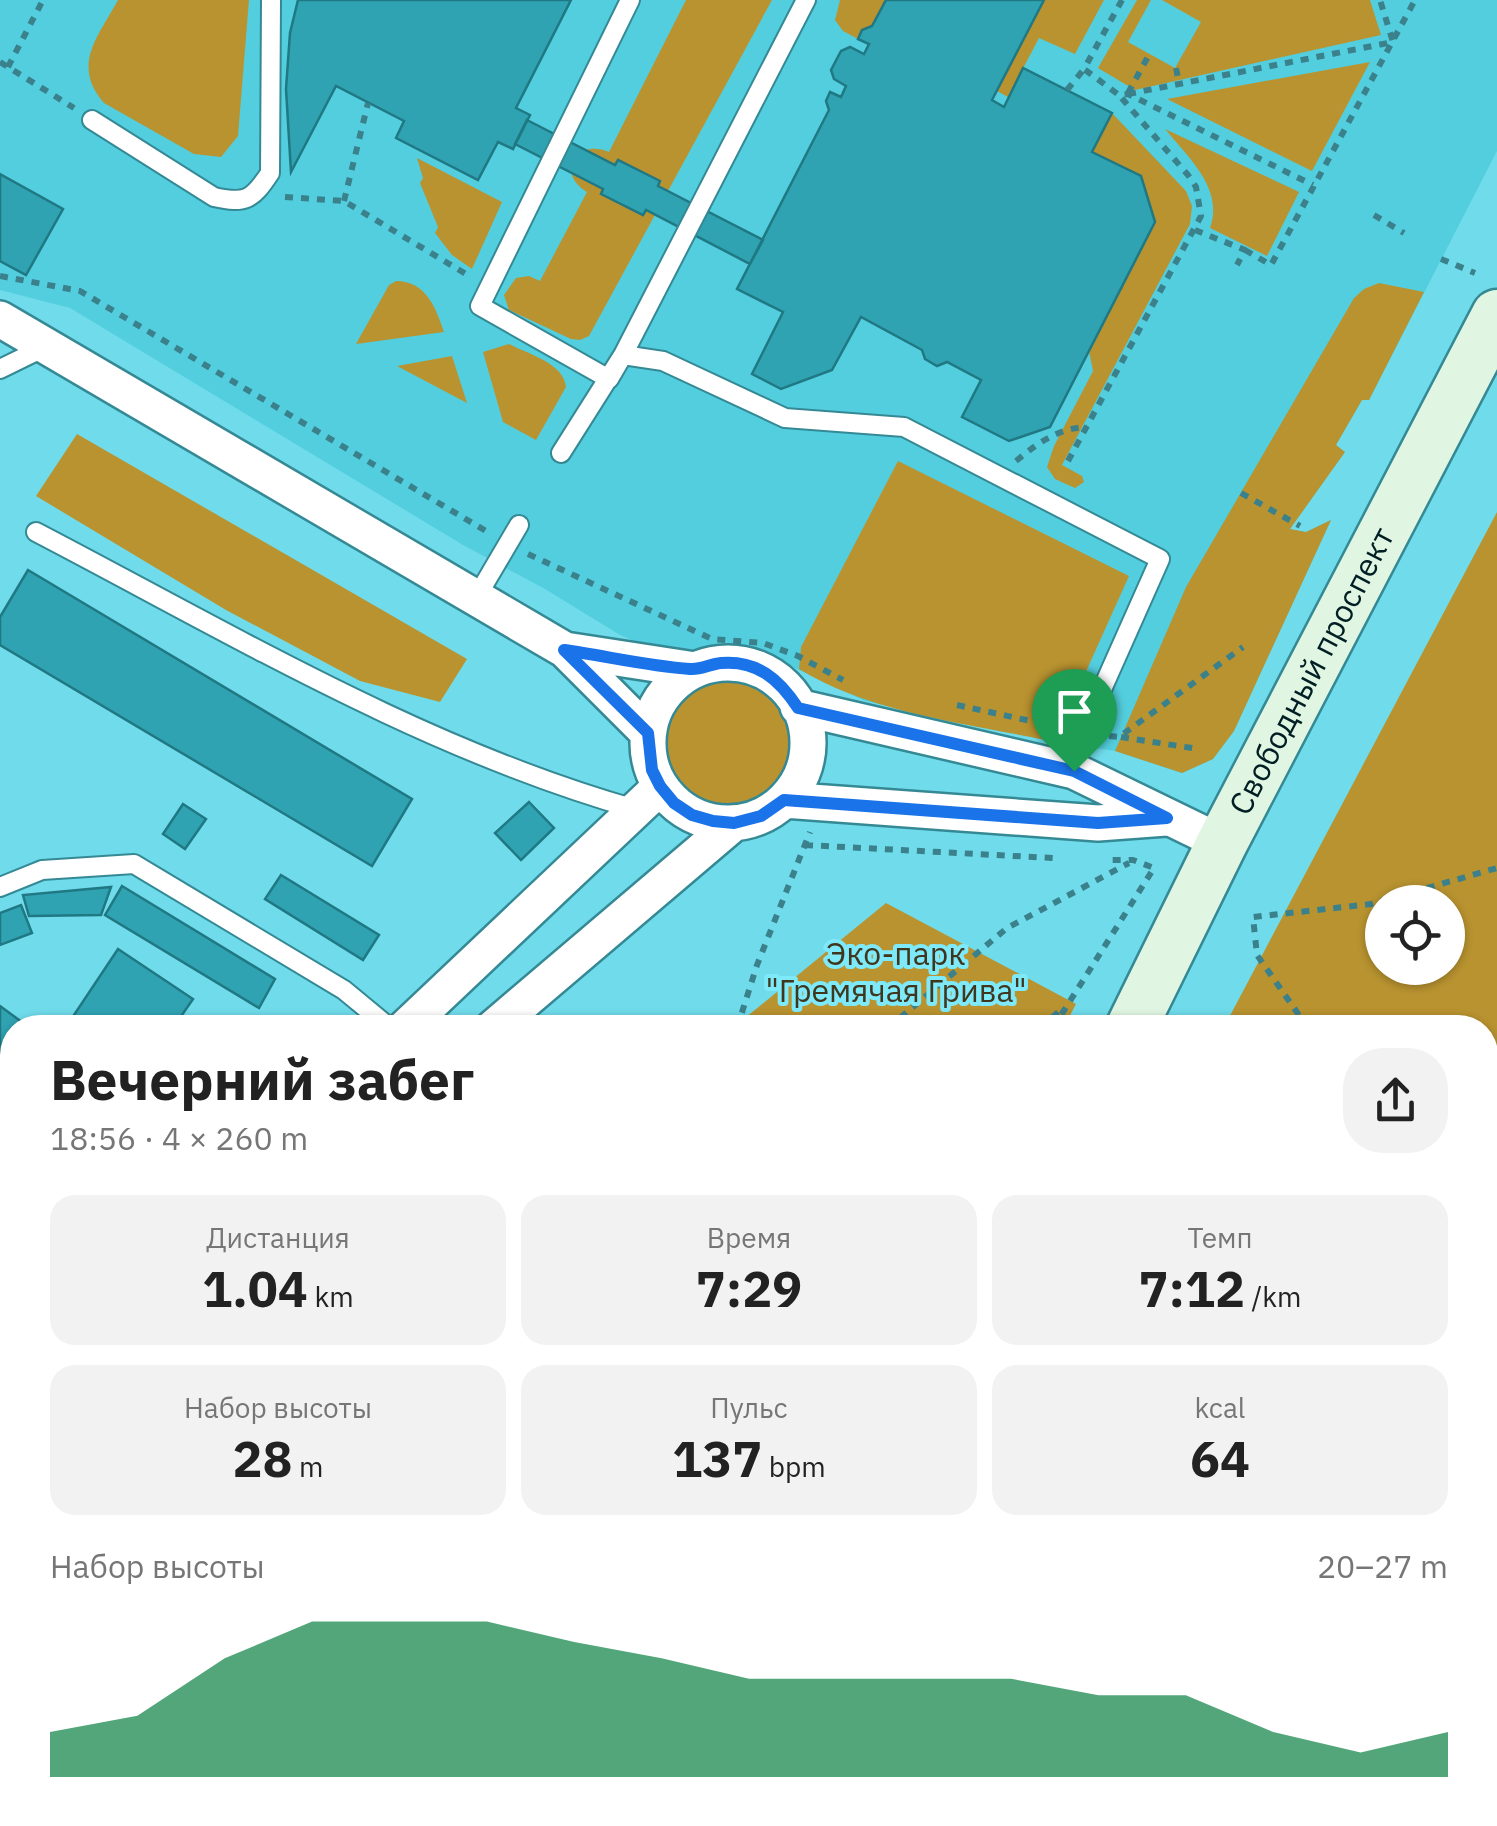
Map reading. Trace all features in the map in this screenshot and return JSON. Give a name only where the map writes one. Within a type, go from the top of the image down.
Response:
[{"type":"main road","name":"Свободный проспект","points":[[1137,1015],[1486,294]]},
{"type":"street","points":[[0,319],[564,650],[648,733]]},
{"type":"street","points":[[564,650],[695,670]]},
{"type":"street","points":[[419,1015],[648,798],[648,733],[656,707],[672,685],[695,670],[741,663],[764,671],[782,684],[807,727],[808,754],[800,779],[784,800],[761,816],[734,823],[692,815],[674,803],[648,798]]},
{"type":"street","points":[[798,708],[1074,771],[1222,843]]},
{"type":"street","points":[[784,800],[1098,823],[1167,818]]},
{"type":"street","points":[[507,1015],[734,823]]},
{"type":"lane","points":[[92,120],[214,196],[237,202],[255,194],[270,173],[270,0]]},
{"type":"lane","points":[[609,378],[480,306],[630,0]]},
{"type":"lane","points":[[560,453],[623,355],[806,0]]},
{"type":"lane","points":[[0,369],[49,345]]},
{"type":"lane","points":[[623,355],[663,361],[785,418],[904,426],[1160,559],[1084,732],[1074,771]]},
{"type":"lane","points":[[476,598],[519,525]]},
{"type":"lane","points":[[36,532],[388,716],[580,793],[648,798]]},
{"type":"lane","points":[[0,887],[42,870],[134,864],[344,990],[374,1015]]},
{"type":"path","points":[[43,0],[4,65],[92,120]]},
{"type":"path","points":[[1067,90],[1084,69],[1122,0]]},
{"type":"path","points":[[1380,0],[1392,42]]},
{"type":"path","points":[[1195,230],[1271,265],[1414,0]]},
{"type":"path","points":[[1123,94],[1392,42]]},
{"type":"path","points":[[1123,94],[1150,53]]},
{"type":"path","points":[[1176,68],[1179,83]]},
{"type":"path","points":[[1084,69],[1123,94],[1313,185]]},
{"type":"path","points":[[1068,461],[1202,216],[1196,187],[1123,94]]},
{"type":"path","points":[[344,201],[368,103]]},
{"type":"path","points":[[255,194],[344,201],[490,288]]},
{"type":"path","points":[[1374,215],[1404,234]]},
{"type":"path","points":[[1237,265],[1245,250]]},
{"type":"path","points":[[1441,259],[1486,294]]},
{"type":"path","points":[[1000,474],[1040,441],[1070,428],[1087,427]]},
{"type":"path","points":[[1240,493],[1300,526]]},
{"type":"path","points":[[1119,737],[1243,647]]},
{"type":"path","points":[[1061,728],[1198,750]]},
{"type":"path","points":[[741,1015],[820,803]]},
{"type":"path","points":[[806,844],[1062,858]]},
{"type":"path","points":[[1062,1015],[1154,868],[1133,860],[1098,859]]},
{"type":"path","points":[[903,1015],[1007,928],[1133,860]]},
{"type":"path","points":[[1299,1015],[1257,954],[1253,917],[1371,904],[1497,868]]},
{"type":"path","points":[[1055,1015],[1072,1001]]},
{"type":"shaded area","points":[[0,0],[1497,0],[1497,151],[1369,400],[1362,400],[1336,445],[1345,452],[1290,529],[1306,532],[1331,520],[1234,731],[1213,759],[1182,773],[1115,751],[865,701],[763,653],[726,646],[685,651],[651,648],[620,635],[463,545],[70,308],[0,290]]},
{"type":"green space","points":[[118,0],[249,0],[238,136],[221,157],[194,154],[104,103],[94,89],[89,76],[91,51]]},
{"type":"green space","points":[[686,0],[772,0],[589,336],[571,339],[509,310],[504,295],[516,278],[529,276],[540,281],[587,192],[572,176],[574,160],[587,150],[609,152]]},
{"type":"green space","points":[[840,0],[886,0],[872,26],[862,30],[858,39],[843,31],[835,20]]},
{"type":"green space","points":[[1044,0],[1104,0],[1075,54],[1039,38],[1008,97],[997,91]]},
{"type":"green space","points":[[1137,0],[1151,0],[1128,42],[1175,68],[1201,22],[1162,0],[1370,0],[1381,35],[1135,90],[1098,68]]},
{"type":"green space","points":[[1370,62],[1312,171],[1167,99]]},
{"type":"green space","points":[[1112,113],[1186,191],[1192,206],[1190,224],[1062,465],[1082,476],[1084,482],[1075,488],[1055,479],[1047,467],[1093,371],[1089,351],[1155,222],[1141,176],[1092,152]]},
{"type":"green space","points":[[1165,129],[1299,192],[1267,256],[1210,228],[1213,214],[1208,187]]},
{"type":"green space","points":[[417,158],[502,202],[472,269],[452,255],[435,233],[438,227],[420,183],[423,178]]},
{"type":"green space","points":[[396,281],[422,291],[433,305],[444,332],[356,344],[389,285]]},
{"type":"green space","points":[[1379,283],[1424,292],[1369,400],[1362,400],[1336,445],[1345,452],[1290,529],[1306,532],[1331,520],[1234,731],[1213,759],[1182,773],[1115,751],[1186,587],[1354,298]]},
{"type":"green space","points":[[509,344],[552,365],[564,379],[566,387],[536,440],[503,422],[483,352]]},
{"type":"green space","points":[[452,356],[467,403],[397,366]]},
{"type":"green space","points":[[77,434],[467,659],[440,702],[360,681],[226,610],[36,496]]},
{"type":"green space","points":[[898,461],[1129,576],[1061,727],[1050,741],[889,707],[799,669],[801,647]]},
{"type":"green space","points":[[1497,512],[1497,1015],[1230,1015]]},
{"type":"green space","points":[[728,680],[752,685],[773,698],[786,719],[791,743],[786,767],[773,788],[752,801],[728,806],[704,801],[683,788],[670,767],[665,743],[670,719],[683,698],[704,685]]},
{"type":"green space","name":"Эко-парк \"Гремячая Грива\"","points":[[886,903],[1076,1004],[1070,1015],[749,1015]]},
{"type":"building","points":[[298,0],[571,0],[516,108],[530,115],[513,149],[498,142],[478,180],[396,138],[404,121],[336,86],[291,172],[286,89],[290,33]]},
{"type":"building","points":[[886,0],[1044,0],[992,100],[1004,107],[1023,68],[1112,113],[1092,152],[1141,176],[1155,222],[1050,427],[1009,441],[962,417],[981,380],[947,362],[937,366],[925,359],[922,350],[861,317],[832,370],[781,389],[752,374],[783,312],[737,289],[829,110],[826,101],[830,92],[841,97],[846,86],[834,79],[831,70],[841,51],[850,47],[864,54],[869,44],[858,39],[862,30],[872,26]]},
{"type":"building","points":[[527,120],[615,165],[618,160],[660,181],[658,186],[763,240],[750,264],[646,210],[643,215],[601,194],[603,189],[515,144]]},
{"type":"building","points":[[0,174],[63,209],[26,275],[0,261]]},
{"type":"building","points":[[28,570],[412,799],[372,866],[0,645],[0,617]]},
{"type":"building","points":[[529,802],[554,828],[521,860],[495,833]]},
{"type":"building","points":[[183,804],[206,819],[185,849],[163,834]]},
{"type":"building","points":[[281,875],[379,935],[363,960],[265,899]]},
{"type":"building","points":[[122,886],[275,979],[259,1008],[105,915]]},
{"type":"building","points":[[111,887],[101,915],[29,916],[23,895]]},
{"type":"building","points":[[21,905],[32,933],[0,945],[0,913]]},
{"type":"building","points":[[118,949],[193,999],[182,1015],[74,1015]]},
{"type":"route","points":[[564,650],[695,670],[741,663],[764,671],[782,684],[798,708],[1074,771],[1167,818],[1098,823],[784,800],[761,816],[734,823],[713,821],[692,815],[674,803],[652,770],[648,733],[564,650]]}]
